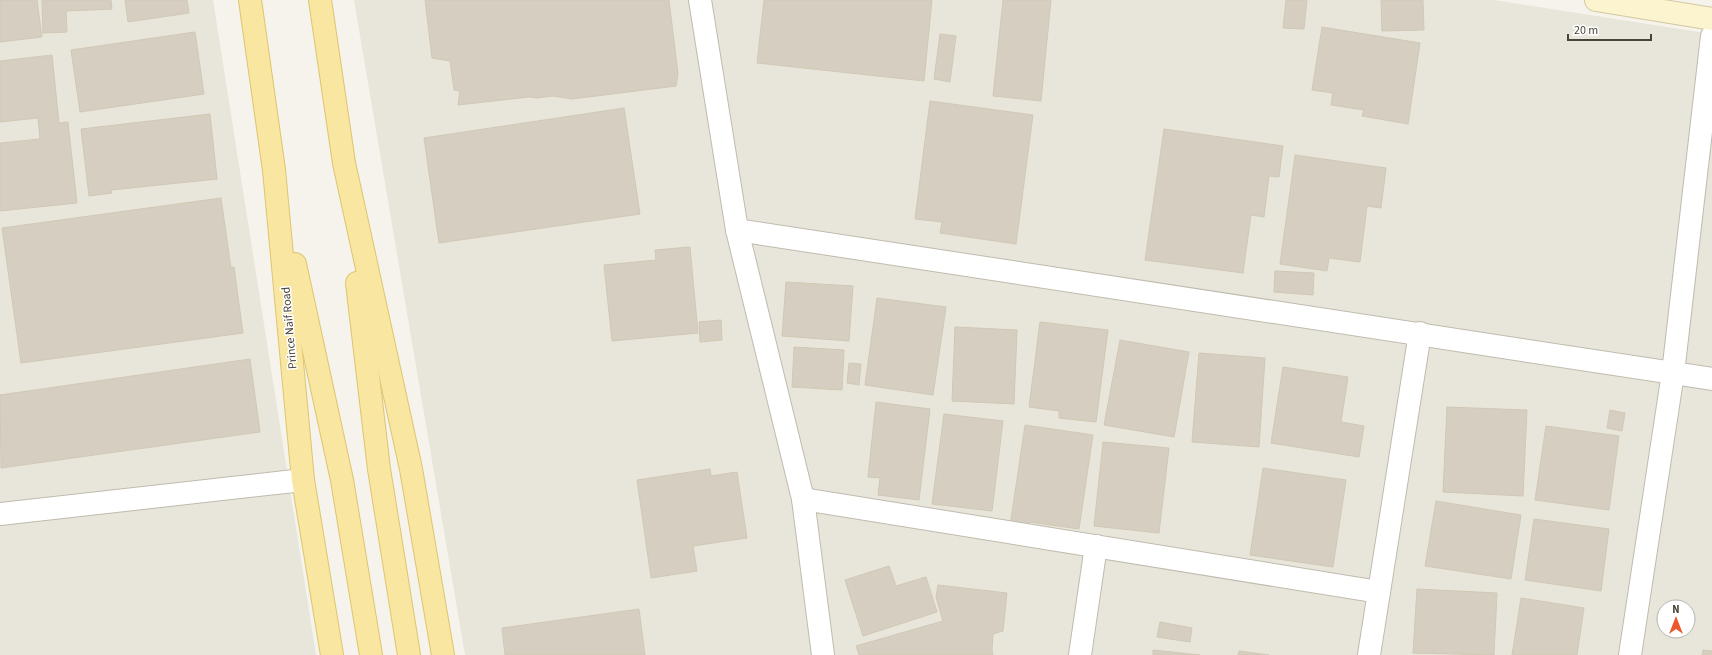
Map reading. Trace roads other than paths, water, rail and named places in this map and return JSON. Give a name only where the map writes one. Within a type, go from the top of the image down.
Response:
[{"type":"main road","name":"Prince Naif Road","points":[[250,0],[274,170],[303,480],[332,655]]},
{"type":"main road","points":[[320,0],[344,163],[379,469],[409,655]]},
{"type":"main road","points":[[344,163],[411,469],[443,655]]},
{"type":"main road","points":[[274,170],[342,480],[371,655]]},
{"type":"street","points":[[700,0],[737,230],[803,499],[822,655]]},
{"type":"street","points":[[1596,0],[1712,19]]},
{"type":"street","points":[[1630,655],[1673,373],[1712,36]]},
{"type":"street","points":[[737,230],[1420,333],[1712,379]]},
{"type":"street","points":[[1369,655],[1420,333]]},
{"type":"street","points":[[0,514],[303,480]]},
{"type":"street","points":[[803,499],[1379,592]]},
{"type":"street","points":[[1080,655],[1096,546]]}]
